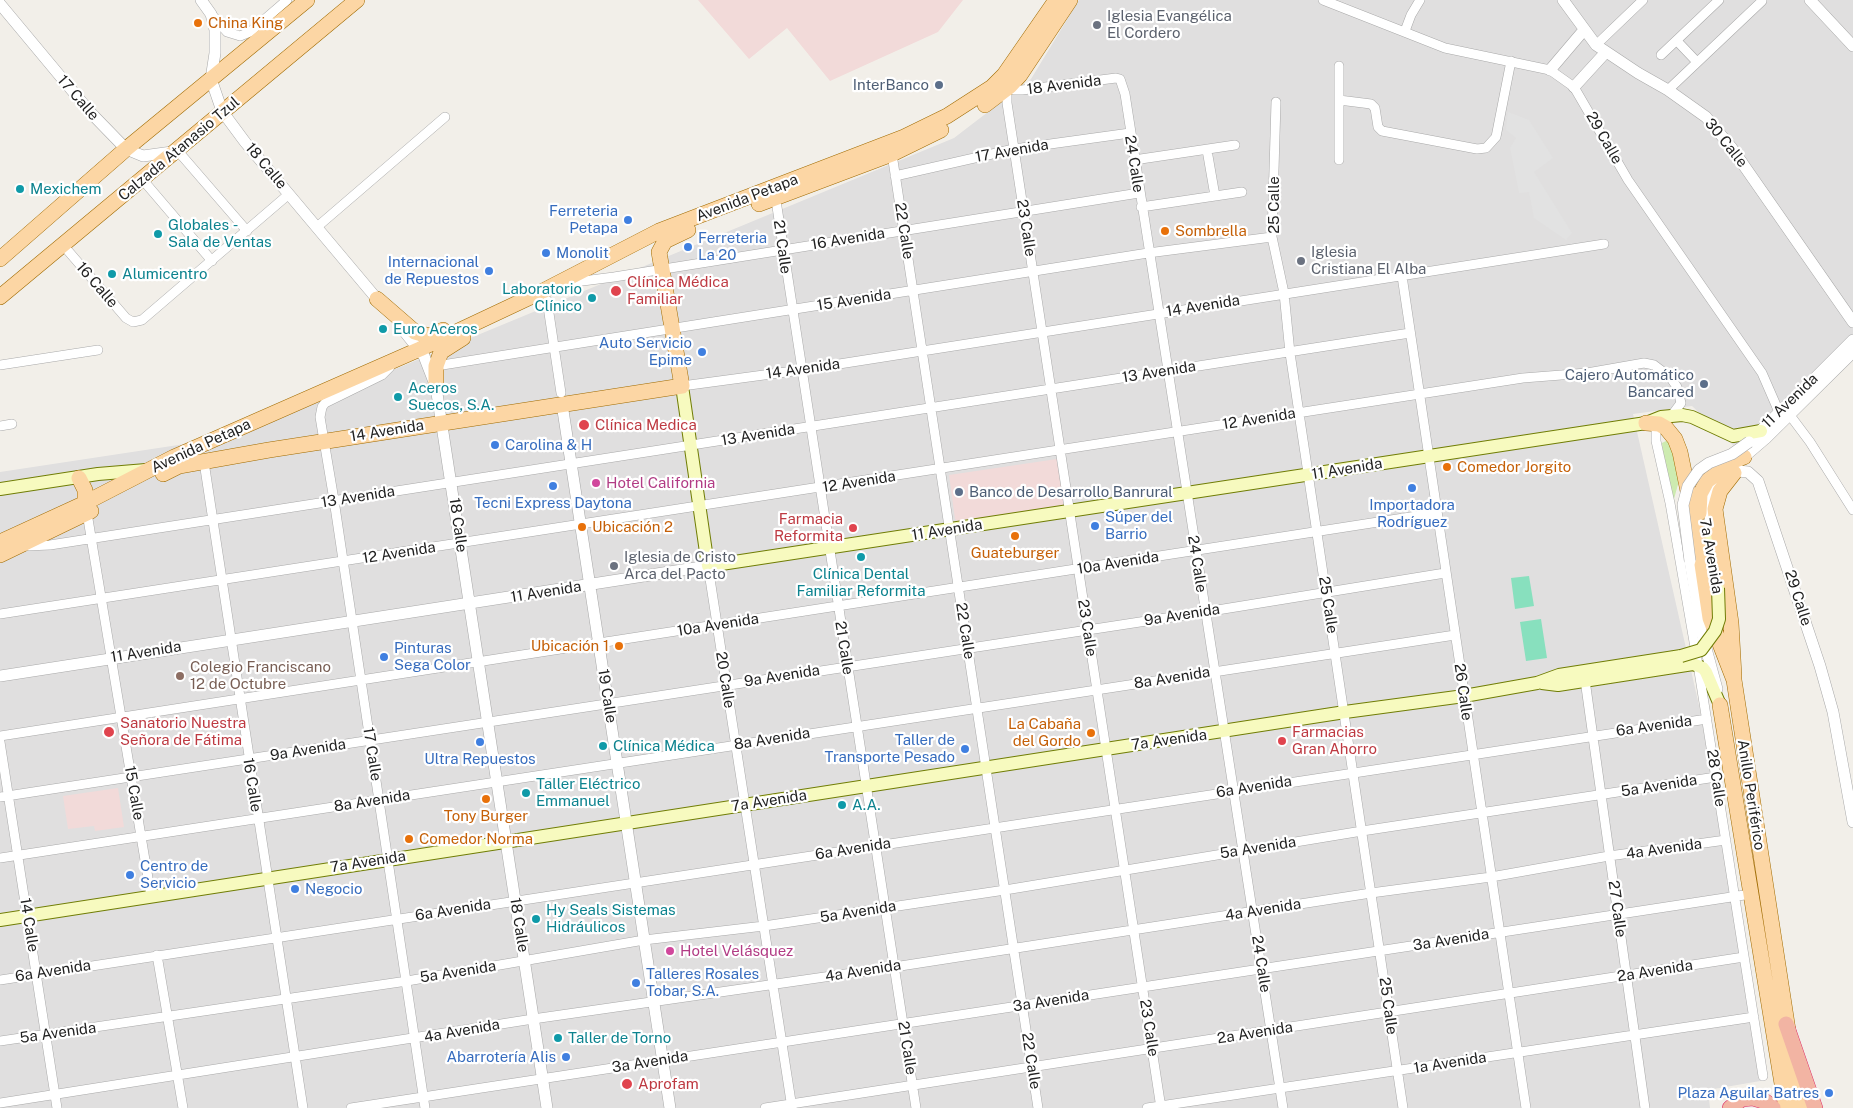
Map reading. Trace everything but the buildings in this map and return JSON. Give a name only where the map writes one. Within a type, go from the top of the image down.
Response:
[{"type":"highway","points":[[1786,1024],[1815,1108]]},
{"type":"highway","points":[[1730,1108],[1742,1099],[1753,1098],[1766,1102],[1773,1108]]},
{"type":"main road","points":[[0,258],[126,149],[307,0]]},
{"type":"main road","points":[[287,59],[304,32],[343,0]]},
{"type":"main road","name":"Calzada Atanasio Tzul","points":[[0,297],[357,0]]},
{"type":"main road","name":"Avenida Petapa","points":[[659,252],[665,241],[674,235],[904,137],[980,96],[1004,75],[1056,0]]},
{"type":"main road","name":"Avenida Petapa","points":[[0,555],[86,508],[149,470],[403,355],[543,296],[556,284],[659,231],[892,154],[964,118],[1008,87],[1070,0]]},
{"type":"main road","points":[[617,254],[649,249],[659,252]]},
{"type":"main road","name":"20 Calle","points":[[659,252],[682,386],[708,566]]},
{"type":"main road","points":[[377,299],[415,332],[429,336],[516,295],[543,296]]},
{"type":"main road","points":[[436,387],[436,366],[442,352],[449,345],[543,296]]},
{"type":"main road","name":"14 Avenida","points":[[0,489],[204,462],[442,423],[562,398],[682,386]]},
{"type":"main road","name":"11 Avenida","points":[[1667,420],[1692,417],[1734,436],[1760,430]]},
{"type":"main road","points":[[1646,423],[1667,420]]},
{"type":"main road","name":"Anillo Periférico","points":[[1667,420],[1678,444],[1696,524],[1710,618],[1734,680],[1800,1108]]},
{"type":"main road","name":"11 Avenida","points":[[708,566],[1646,423]]},
{"type":"main road","points":[[1696,524],[1699,518],[1698,499],[1704,485],[1727,464],[1744,457]]},
{"type":"main road","name":"Avenida Petapa","points":[[0,542],[86,508],[179,466]]},
{"type":"main road","points":[[1734,473],[1720,491],[1715,509],[1731,623],[1734,680]]},
{"type":"main road","points":[[79,478],[85,490],[86,508]]},
{"type":"main road","name":"7a Avenida","points":[[0,920],[1344,712],[1464,696],[1537,683],[1559,675],[1681,656],[1701,650],[1715,630],[1719,619],[1718,588],[1710,541]]},
{"type":"main road","name":"7a Avenida","points":[[1537,683],[1558,685],[1688,664],[1698,665]]},
{"type":"main road","points":[[1698,665],[1706,672],[1720,705]]},
{"type":"main road","name":"Anillo Periférico","points":[[1720,705],[1786,1108]]},
{"type":"street","name":"18 Calle","points":[[203,1],[211,14],[227,32],[240,36],[250,32],[287,0]]},
{"type":"street","name":"29 Calle","points":[[1323,0],[1445,48],[1511,60],[1550,70],[1574,87],[1628,180],[1762,373],[1784,413],[1805,435],[1853,510]]},
{"type":"street","points":[[1405,31],[1410,15],[1420,0]]},
{"type":"street","name":"30 Calle","points":[[1563,0],[1584,30],[1601,48],[1668,90],[1706,117],[1731,147],[1853,322]]},
{"type":"street","points":[[1574,87],[1601,48],[1643,0]]},
{"type":"street","points":[[1661,55],[1720,0]]},
{"type":"street","points":[[1810,0],[1853,46]]},
{"type":"street","points":[[1668,90],[1762,1]]},
{"type":"street","name":"17 Calle","points":[[0,4],[84,104],[126,149]]},
{"type":"street","name":"18 Calle","points":[[211,14],[215,30],[215,54],[211,79],[222,111],[316,227],[420,348],[436,387],[547,1108]]},
{"type":"street","points":[[1550,70],[1584,30]]},
{"type":"street","points":[[1677,41],[1697,62]]},
{"type":"street","points":[[1339,100],[1371,104],[1375,108],[1378,128],[1382,131],[1478,150],[1486,148],[1496,136],[1511,60]]},
{"type":"street","points":[[1339,66],[1339,160]]},
{"type":"street","name":"18 Avenida","points":[[1008,87],[1014,90],[1022,90],[1120,79]]},
{"type":"street","name":"24 Calle","points":[[1120,79],[1125,94],[1148,254],[1283,1108]]},
{"type":"street","name":"23 Calle","points":[[1008,87],[1007,103],[1161,1107]]},
{"type":"street","name":"25 Calle","points":[[1276,102],[1272,237],[1284,294],[1290,353],[1403,1108]]},
{"type":"street","points":[[316,227],[445,117]]},
{"type":"street","name":"17 Avenida","points":[[895,176],[1014,149],[1130,133]]},
{"type":"street","points":[[1134,160],[1235,145]]},
{"type":"street","points":[[126,149],[143,156],[163,155],[176,150],[247,231]]},
{"type":"street","points":[[1207,150],[1215,196]]},
{"type":"street","name":"22 Calle","points":[[892,154],[1038,1108]]},
{"type":"street","points":[[142,179],[212,261],[289,194]]},
{"type":"street","name":"21 Calle","points":[[775,192],[782,250],[916,1108]]},
{"type":"street","points":[[1141,207],[1242,192]]},
{"type":"street","name":"16 Avenida","points":[[556,284],[614,277],[1139,193]]},
{"type":"street","name":"15 Avenida","points":[[436,366],[1148,254],[1272,237]]},
{"type":"street","name":"14 Avenida","points":[[682,386],[801,370],[1604,244]]},
{"type":"street","name":"16 Calle","points":[[63,246],[126,318],[133,322],[142,320],[212,261]]},
{"type":"street","name":"26 Calle","points":[[1402,276],[1526,1108]]},
{"type":"street","name":"19 Calle","points":[[543,296],[562,398],[670,1108]]},
{"type":"street","name":"13 Avenida","points":[[17,546],[50,545],[1410,333]]},
{"type":"street","name":"11 Avenida","points":[[1744,457],[1853,340]]},
{"type":"street","points":[[0,365],[98,350]]},
{"type":"street","name":"11 Avenida","points":[[1760,430],[1784,413],[1853,352]]},
{"type":"street","name":"Avenida Petapa","points":[[325,403],[382,374],[403,355]]},
{"type":"street","name":"12 Avenida","points":[[0,614],[102,600],[1523,378],[1587,373],[1644,363],[1654,365],[1670,377],[1677,387],[1681,403],[1667,420]]},
{"type":"street","name":"17 Calle","points":[[325,403],[320,412],[323,441],[344,562],[425,1108]]},
{"type":"street","name":"28 Calle","points":[[1667,420],[1656,431],[1656,442],[1670,503],[1698,665],[1763,1076]]},
{"type":"street","points":[[0,426],[12,424]]},
{"type":"street","name":"Anillo Periférico","points":[[1720,705],[1714,674],[1701,630],[1683,505],[1688,486],[1699,470],[1709,463],[1732,454],[1749,442],[1760,430]]},
{"type":"street","name":"7a Avenida","points":[[1710,541],[1703,511],[1706,492],[1718,478],[1744,457]]},
{"type":"street","name":"16 Calle","points":[[204,462],[211,520],[303,1108]]},
{"type":"street","name":"29 Calle","points":[[1734,473],[1748,472],[1758,481],[1794,586],[1833,712],[1853,822]]},
{"type":"street","points":[[1710,541],[1710,495],[1719,483],[1734,473]]},
{"type":"street","name":"15 Calle","points":[[86,508],[151,896]]},
{"type":"street","name":"10a Avenida","points":[[0,736],[959,589],[1436,513]]},
{"type":"street","name":"11 Avenida","points":[[0,676],[111,657],[708,566]]},
{"type":"street","name":"20 Calle","points":[[708,566],[792,1106]]},
{"type":"street","name":"9a Avenida","points":[[4,796],[1205,612],[1445,573]]},
{"type":"street","name":"8a Avenida","points":[[0,858],[1455,635]]},
{"type":"street","name":"27 Calle","points":[[1585,680],[1645,1108]]},
{"type":"street","name":"6a Avenida","points":[[0,980],[1592,735],[1707,719]]},
{"type":"street","name":"14 Calle","points":[[0,742],[4,796],[18,855],[57,1108]]},
{"type":"street","name":"5a Avenida","points":[[0,1041],[406,981],[644,940],[764,926],[1005,890],[1242,850],[1716,777]]},
{"type":"street","name":"4a Avenida","points":[[0,1103],[533,1019],[1371,893],[1491,877],[1609,856],[1726,840]]},
{"type":"street","name":"3a Avenida","points":[[350,1108],[1751,894]]},
{"type":"street","points":[[157,955],[184,1108]]},
{"type":"street","name":"2a Avenida","points":[[765,1108],[792,1106],[913,1085],[1744,957]]},
{"type":"street","name":"1a Avenida","points":[[1147,1108],[1754,1017]]},
{"type":"shaded area","points":[[698,0],[963,0],[938,32],[830,81],[787,28],[749,59]]},
{"type":"shaded area","points":[[1079,0],[1853,0],[1853,337],[1750,438],[1733,445],[1692,406],[1633,414],[1700,710],[1766,1080],[1708,1090],[1710,1108],[0,1108],[0,472],[231,437],[954,138],[1031,79]]},
{"type":"shaded area","points":[[1508,112],[1529,120],[1553,158],[1534,172],[1572,233],[1566,240],[1534,218],[1529,192],[1519,193],[1510,148],[1516,138],[1506,130]]},
{"type":"shaded area","points":[[1057,459],[1066,508],[961,524],[955,519],[949,475]]},
{"type":"shaded area","points":[[118,788],[124,827],[95,831],[94,826],[68,829],[63,796]]},
{"type":"green space","points":[[1666,441],[1671,442],[1680,477],[1674,499],[1675,510],[1663,457],[1662,443]]},
{"type":"green space","points":[[1529,576],[1534,606],[1515,609],[1511,578]]},
{"type":"green space","points":[[1541,619],[1547,658],[1526,661],[1520,622]]},
{"type":"place","name":"China King","points":[[198,23]]},
{"type":"place","name":"Iglesia Evangélica El Cordero","points":[[1097,25]]},
{"type":"place","name":"InterBanco","points":[[939,85]]},
{"type":"place","name":"Mexichem","points":[[20,189]]},
{"type":"place","name":"Ferreteria Petapa","points":[[628,220]]},
{"type":"place","name":"Sombrella","points":[[1165,231]]},
{"type":"place","name":"Globales - Sala de Ventas","points":[[158,234]]},
{"type":"place","name":"Ferreteria La 20","points":[[688,247]]},
{"type":"place","name":"Monolit","points":[[546,253]]},
{"type":"place","name":"Iglesia Cristiana El Alba","points":[[1301,261]]},
{"type":"place","name":"Internacional de Repuestos","points":[[489,271]]},
{"type":"place","name":"Alumicentro","points":[[112,274]]},
{"type":"place","name":"Clínica Médica Familiar","points":[[616,291]]},
{"type":"place","name":"Laboratorio Clínico","points":[[592,298]]},
{"type":"place","name":"Euro Aceros","points":[[383,329]]},
{"type":"place","name":"Auto Servicio Epime","points":[[702,352]]},
{"type":"place","name":"Cajero Automático Bancared","points":[[1704,384]]},
{"type":"place","name":"Aceros Suecos, S.A.","points":[[398,397]]},
{"type":"place","name":"Clínica Medica","points":[[584,425]]},
{"type":"place","name":"Carolina & H","points":[[495,445]]},
{"type":"place","name":"Comedor Jorgito","points":[[1447,467]]},
{"type":"place","name":"Hotel California","points":[[596,483]]},
{"type":"place","name":"Tecni Express Daytona","points":[[553,486]]},
{"type":"place","name":"Importadora Rodríguez","points":[[1412,488]]},
{"type":"place","name":"Banco de Desarrollo Banrural","points":[[959,492]]},
{"type":"place","name":"Súper del Barrio","points":[[1095,526]]},
{"type":"place","name":"Ubicación 2","points":[[582,527]]},
{"type":"place","name":"Farmacia Reformita","points":[[853,528]]},
{"type":"place","name":"Guateburger","points":[[1015,536]]},
{"type":"place","name":"Clínica Dental Familiar Reformita","points":[[861,557]]},
{"type":"place","name":"Iglesia de Cristo Arca del Pacto","points":[[614,566]]},
{"type":"place","name":"Ubicación 1","points":[[619,646]]},
{"type":"place","name":"Pinturas Sega Color","points":[[384,657]]},
{"type":"place","name":"Colegio Franciscano 12 de Octubre","points":[[180,676]]},
{"type":"place","name":"Sanatorio Nuestra Señora de Fátima","points":[[109,732]]},
{"type":"place","name":"La Cabaña del Gordo","points":[[1091,733]]},
{"type":"place","name":"Farmacias Gran Ahorro","points":[[1282,741]]},
{"type":"place","name":"Ultra Repuestos","points":[[480,742]]},
{"type":"place","name":"Clínica Médica","points":[[603,746]]},
{"type":"place","name":"Taller de Transporte Pesado","points":[[965,749]]},
{"type":"place","name":"Taller Eléctrico Emmanuel","points":[[526,793]]},
{"type":"place","name":"Tony Burger","points":[[486,799]]},
{"type":"place","name":"A.A.","points":[[842,805]]},
{"type":"place","name":"Comedor Norma","points":[[409,839]]},
{"type":"place","name":"Centro de Servicio","points":[[130,875]]},
{"type":"place","name":"Negocio","points":[[295,889]]},
{"type":"place","name":"Hy Seals Sistemas Hidráulicos","points":[[536,919]]},
{"type":"place","name":"Hotel Velásquez","points":[[670,951]]},
{"type":"place","name":"Talleres Rosales Tobar, S.A.","points":[[636,983]]},
{"type":"place","name":"Taller de Torno","points":[[558,1038]]},
{"type":"place","name":"Abarrotería Alis","points":[[566,1057]]},
{"type":"place","name":"Aprofam","points":[[627,1084]]},
{"type":"place","name":"Plaza Aguilar Batres","points":[[1829,1093]]}]
